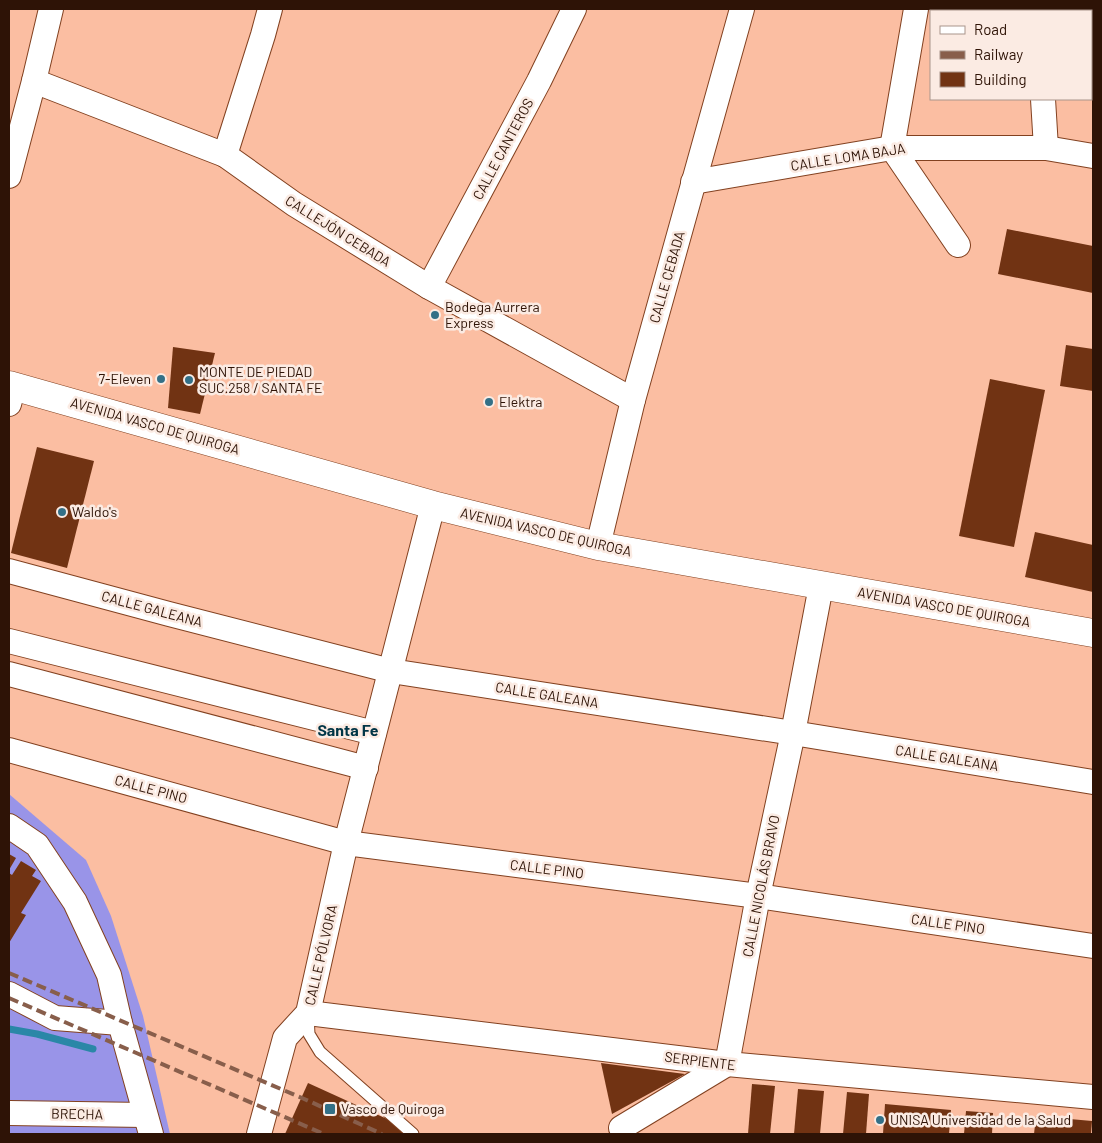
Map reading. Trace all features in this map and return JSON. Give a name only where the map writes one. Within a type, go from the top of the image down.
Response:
[{"type":"main road","name":"AVENIDA VASCO DE QUIROGA","points":[[10,392],[433,505],[598,546],[1093,633]]},
{"type":"street","points":[[9,176],[51,9]]},
{"type":"street","points":[[225,155],[270,9]]},
{"type":"street","name":"CALLE CANTEROS","points":[[429,287],[574,9]]},
{"type":"street","name":"CALLE CEBADA","points":[[598,546],[633,400],[742,9]]},
{"type":"street","points":[[916,9],[892,148],[958,244]]},
{"type":"street","name":"CALLEJÓN CEBADA","points":[[34,81],[225,155],[294,204],[429,287],[633,400]]},
{"type":"street","points":[[1043,100],[1046,148]]},
{"type":"street","name":"CALLE LOMA BAJA","points":[[693,182],[892,148],[1046,148],[1093,156]]},
{"type":"street","name":"CALLE PÓLVORA","points":[[259,1134],[286,1038],[308,1013],[346,843],[433,505]]},
{"type":"street","name":"CALLE GALEANA","points":[[9,571],[391,671],[793,733],[1093,782]]},
{"type":"street","name":"CALLE NICOLÁS BRAVO","points":[[727,1064],[758,896],[793,733],[821,586]]},
{"type":"street","points":[[9,641],[374,733]]},
{"type":"street","points":[[124,704],[131,672]]},
{"type":"street","points":[[9,674],[366,768]]},
{"type":"street","name":"CALLE PINO","points":[[9,750],[346,843],[758,896],[1093,946]]},
{"type":"street","points":[[9,826],[37,845],[75,902],[109,974],[120,1023],[148,1125]]},
{"type":"street","points":[[9,994],[55,1018],[120,1023]]},
{"type":"street","name":"SERPIENTE","points":[[308,1013],[727,1064],[1093,1097]]},
{"type":"street","points":[[621,1128],[727,1064]]},
{"type":"street","name":"BRECHA","points":[[9,1113],[83,1124],[148,1125]]},
{"type":"lane","points":[[308,1013],[307,1025],[309,1034],[320,1052],[413,1134]]},
{"type":"shaded area","points":[[9,794],[86,860],[111,916],[143,1016],[170,1134],[9,1134]]},
{"type":"building","points":[[1007,229],[1093,246],[1093,293],[998,274]]},
{"type":"building","points":[[1066,345],[1093,349],[1093,391],[1060,386]]},
{"type":"building","name":"MONTE DE PIEDAD SUC.258 / SANTA FE","points":[[173,347],[215,353],[200,414],[168,408]]},
{"type":"building","points":[[990,379],[1045,390],[1014,547],[959,536]]},
{"type":"building","points":[[37,447],[94,461],[67,568],[11,553]]},
{"type":"building","points":[[1035,532],[1093,545],[1093,592],[1025,577]]},
{"type":"building","points":[[9,854],[16,858],[9,870]]},
{"type":"building","points":[[21,861],[36,870],[32,876],[41,881],[21,913],[26,915],[9,943],[9,873],[12,875]]},
{"type":"building","points":[[601,1063],[685,1074],[612,1114]]},
{"type":"building","name":"Vasco de Quiroga","points":[[308,1083],[420,1134],[285,1134]]},
{"type":"building","points":[[752,1084],[775,1086],[770,1134],[748,1134]]},
{"type":"building","points":[[798,1089],[824,1091],[820,1134],[794,1134]]},
{"type":"building","points":[[847,1092],[869,1094],[866,1134],[843,1134]]},
{"type":"building","points":[[885,1104],[951,1110],[949,1134],[883,1134]]},
{"type":"building","points":[[966,1111],[993,1113],[992,1134],[964,1134]]},
{"type":"building","points":[[1036,1116],[1092,1121],[1091,1134],[1034,1134]]},
{"type":"waterway","points":[[9,1029],[37,1034],[93,1049]]},
{"type":"railway","points":[[9,973],[382,1134]]},
{"type":"railway","points":[[9,998],[324,1134]]},
{"type":"place","name":"Bodega Aurrera Express","points":[[435,315]]},
{"type":"place","name":"7-Eleven","points":[[161,379]]},
{"type":"place","name":"MONTE DE PIEDAD SUC.258 / SANTA FE","points":[[189,380]]},
{"type":"place","name":"Elektra","points":[[489,402]]},
{"type":"place","name":"Waldo's","points":[[62,512]]},
{"type":"place","name":"Vasco de Quiroga","points":[[330,1109]]},
{"type":"place","name":"UNISA Universidad de la Salud","points":[[880,1120]]},
{"type":"district","name":"Santa Fe","points":[[348,730]]}]
